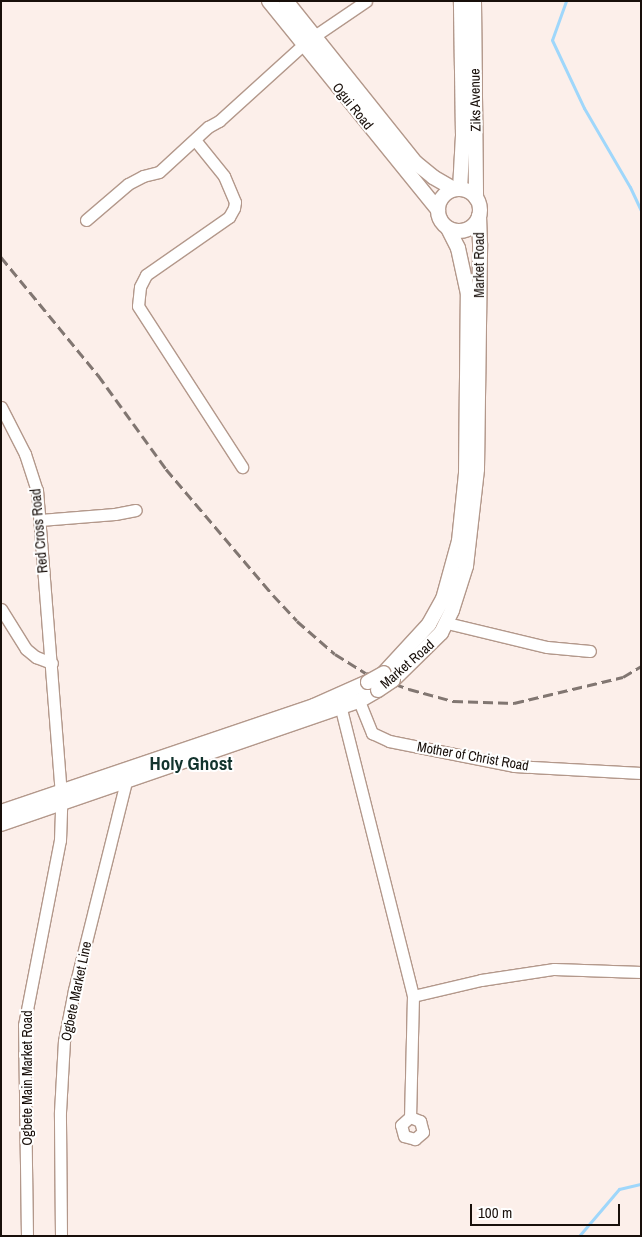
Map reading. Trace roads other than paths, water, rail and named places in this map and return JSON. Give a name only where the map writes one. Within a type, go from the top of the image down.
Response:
[{"type":"main road","name":"Ogui Road","points":[[269,1],[309,40],[416,163],[433,177],[457,189]]},
{"type":"main road","name":"Ogui Road","points":[[286,1],[309,40],[438,210]]},
{"type":"main road","name":"Ziks Avenue","points":[[457,189],[463,136],[460,1]]},
{"type":"main road","name":"Ziks Avenue","points":[[474,1],[476,198]]},
{"type":"main road","points":[[457,189],[472,193],[476,198],[479,204],[479,216],[472,226],[466,230],[448,228],[441,221],[438,210],[442,197],[457,189]]},
{"type":"main road","name":"Market Road","points":[[1,812],[126,781],[339,702],[373,686],[429,647],[447,623],[466,566],[478,469],[479,216]]},
{"type":"main road","name":"Market Road","points":[[389,676],[429,624],[443,599],[459,541],[466,473],[468,294],[458,248],[448,228]]},
{"type":"main road","name":"Market Road","points":[[1,824],[61,798],[339,702],[359,701],[373,686]]},
{"type":"street","points":[[86,220],[128,184],[143,176],[159,172],[309,40],[366,1]]},
{"type":"street","points":[[195,140],[224,176],[235,202],[234,208],[229,217],[146,275],[140,287],[138,306],[242,467]]},
{"type":"street","name":"Red Cross Road","points":[[1,407],[35,480],[52,663],[61,798]]},
{"type":"street","points":[[40,520],[115,514],[136,510]]},
{"type":"street","points":[[1,609],[26,649],[36,657],[52,663]]},
{"type":"street","points":[[447,623],[547,647],[590,651]]},
{"type":"street","name":"Mother of Christ Road","points":[[359,701],[372,733],[389,741],[514,766],[641,772]]},
{"type":"street","points":[[339,702],[413,996],[410,1117]]},
{"type":"street","name":"Ogbete Market Line","points":[[61,1236],[60,1112],[64,1041],[74,990],[126,781]]},
{"type":"street","name":"Ogbete Main Market Road","points":[[27,1236],[24,1025],[60,840],[61,798]]},
{"type":"street","points":[[413,996],[481,980],[554,969],[641,972]]},
{"type":"waterway","points":[[566,1],[552,40],[584,108],[630,187],[641,211]]},
{"type":"waterway","points":[[579,1236],[619,1189],[641,1184]]},
{"type":"railway","points":[[1,257],[98,375],[166,469],[273,595],[297,621],[335,654],[366,673],[409,689],[453,701],[514,703],[623,677],[641,666]]},
{"type":"district","name":"Holy Ghost","points":[[191,764]]}]
